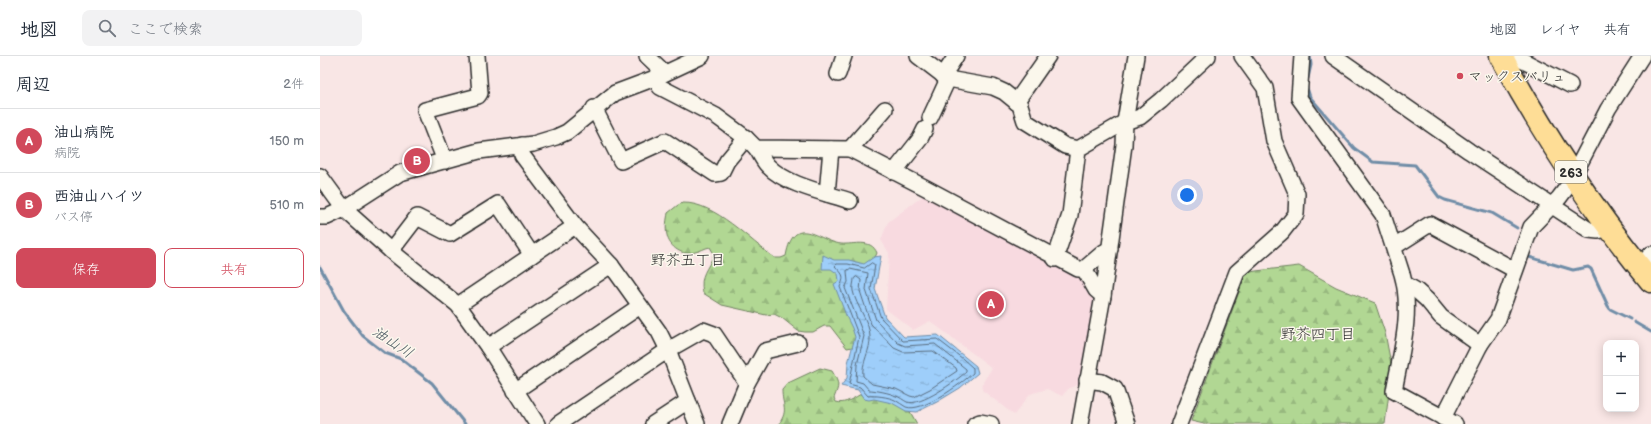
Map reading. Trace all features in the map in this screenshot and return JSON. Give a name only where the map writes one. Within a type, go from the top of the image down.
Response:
[{"type":"highway","name":"263","points":[[1508,58],[1573,176],[1610,228],[1648,271]]},
{"type":"street","points":[[445,161],[425,110],[478,96],[480,93],[477,56]]},
{"type":"street","points":[[647,56],[660,75],[660,87],[716,116],[751,143],[768,166],[782,176],[827,194],[850,201]]},
{"type":"street","points":[[320,217],[327,217],[344,209],[400,173],[479,151],[545,141],[567,132],[594,108],[615,93],[702,56]]},
{"type":"street","points":[[838,74],[844,56]]},
{"type":"street","points":[[918,56],[946,77],[1004,92],[1020,105],[1025,121],[1065,146],[1078,149],[1125,122],[1140,117],[1161,100],[1208,56]]},
{"type":"street","points":[[894,172],[920,139],[956,56]]},
{"type":"street","points":[[1016,102],[1048,56]]},
{"type":"street","points":[[1080,424],[1103,296],[1124,145],[1125,122],[1136,56]]},
{"type":"street","points":[[1179,424],[1237,272],[1282,232],[1296,214],[1297,194],[1274,141],[1265,88],[1242,56]]},
{"type":"street","points":[[1302,56],[1299,98],[1383,215],[1405,284],[1406,327],[1394,391],[1449,421],[1480,345],[1498,319],[1531,227],[1568,186],[1608,109],[1642,56]]},
{"type":"street","points":[[1333,56],[1463,146],[1589,230],[1598,231],[1610,228]]},
{"type":"street","points":[[1508,58],[1570,85]]},
{"type":"street","points":[[594,108],[621,161],[665,141],[715,174],[720,173],[726,161],[751,143],[850,149],[1056,259],[1078,269],[1084,269],[1104,252],[1110,249]]},
{"type":"street","points":[[850,149],[885,109]]},
{"type":"street","points":[[522,145],[522,155],[575,226],[612,265],[659,332],[668,350],[697,424]]},
{"type":"street","points":[[827,194],[831,149]]},
{"type":"street","points":[[1056,259],[1070,215],[1078,149]]},
{"type":"street","points":[[320,176],[344,209],[391,251],[458,305],[488,347],[537,424]]},
{"type":"street","points":[[391,251],[417,217],[450,234],[498,204],[532,255]]},
{"type":"street","points":[[1394,247],[1430,224],[1516,270]]},
{"type":"street","points":[[458,305],[575,226]]},
{"type":"street","points":[[488,347],[612,265]]},
{"type":"street","points":[[1084,269],[1096,290],[1103,296]]},
{"type":"street","points":[[1405,284],[1417,291],[1427,300],[1441,317],[1480,345]]},
{"type":"street","points":[[515,391],[640,306]]},
{"type":"street","points":[[558,424],[668,350],[703,330],[714,334],[747,383]]},
{"type":"street","points":[[730,424],[747,383],[765,351],[798,343]]},
{"type":"street","points":[[1087,380],[1102,382],[1115,389],[1126,424]]},
{"type":"street","points":[[653,424],[688,401]]},
{"type":"street","points":[[975,424],[980,422],[991,424]]},
{"type":"shaded area","points":[[927,193],[1087,278],[1096,298],[1083,383],[1069,388],[1062,396],[1047,389],[1030,394],[1014,415],[982,390],[983,382],[992,368],[930,321],[913,330],[886,309],[889,253],[881,240],[888,222]]},
{"type":"green space","points":[[683,203],[695,204],[720,215],[775,258],[786,256],[790,243],[795,235],[801,232],[808,232],[841,244],[862,243],[871,245],[877,253],[871,266],[843,274],[854,319],[858,346],[847,348],[830,326],[824,326],[813,332],[798,331],[782,318],[774,314],[766,315],[722,305],[703,293],[703,277],[714,254],[710,247],[690,253],[681,252],[674,247],[668,239],[666,232],[668,213]]},
{"type":"green space","points":[[1299,266],[1336,287],[1375,303],[1385,333],[1392,369],[1385,424],[1204,424],[1191,421],[1246,273]]},
{"type":"green space","points":[[820,368],[832,371],[836,379],[838,387],[834,398],[836,402],[846,402],[863,393],[908,408],[917,424],[779,424],[784,415],[782,390],[788,383]]},
{"type":"water","points":[[823,255],[834,260],[849,260],[864,264],[874,257],[881,256],[875,289],[885,317],[904,337],[938,335],[976,366],[978,373],[960,388],[917,412],[906,411],[892,403],[874,399],[864,399],[858,390],[841,386],[847,378],[848,363],[855,337],[834,284],[839,281],[838,274],[831,269],[822,269]]},
{"type":"waterway","points":[[1308,78],[1311,65],[1310,56]]},
{"type":"waterway","points":[[1306,85],[1310,97],[1354,148],[1373,162],[1415,165],[1439,197],[1492,213],[1517,228]]},
{"type":"waterway","points":[[1529,257],[1573,270],[1588,267],[1591,269],[1610,309],[1630,319]]},
{"type":"waterway","name":"油山川","points":[[320,267],[344,311],[363,336],[385,353],[401,359],[432,383],[465,424]]},
{"type":"waterway","points":[[1634,322],[1651,332]]},
{"type":"place","name":"マックスバリュ","points":[[1460,76]]},
{"type":"place","name":"西油山ハイツ","points":[[417,161]]},
{"type":"place","name":"油山病院","points":[[991,304]]},
{"type":"district","name":"野芥五丁目","points":[[688,260]]},
{"type":"district","name":"野芥四丁目","points":[[1318,334]]}]
